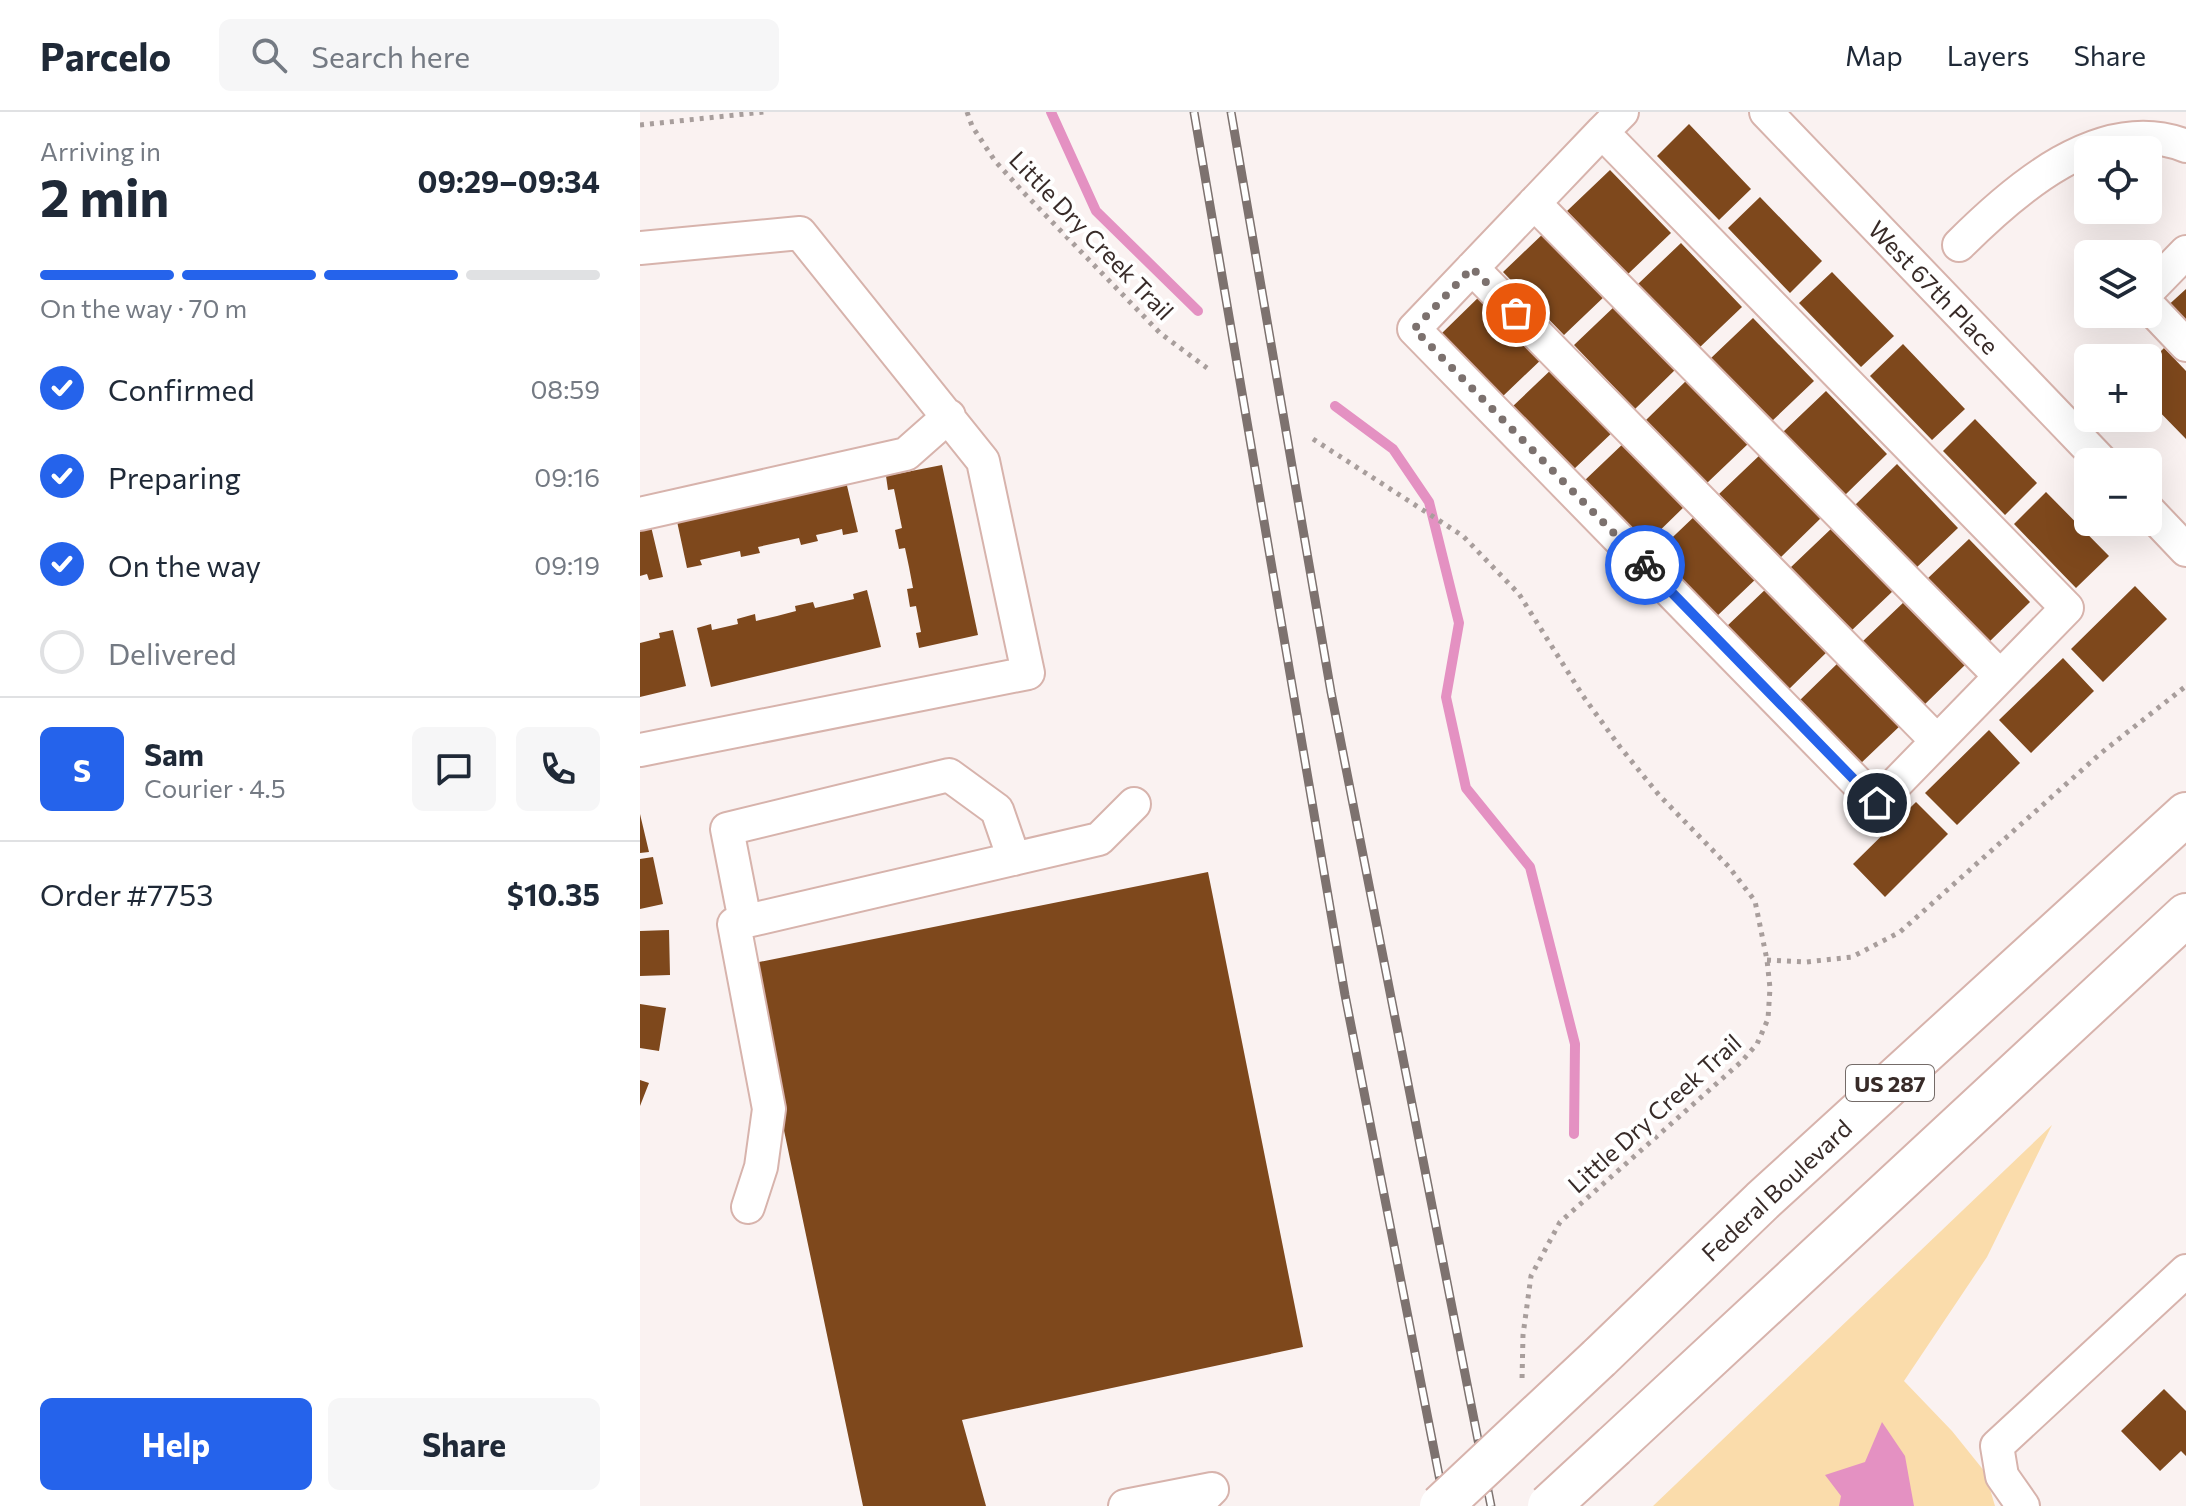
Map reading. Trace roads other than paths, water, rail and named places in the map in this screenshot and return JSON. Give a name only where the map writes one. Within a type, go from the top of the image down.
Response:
[{"type":"main road","name":"Federal Boulevard","points":[[1441,1506],[1762,1201],[2186,814]]},
{"type":"main road","name":"US 287","points":[[1549,1506],[2186,915]]},
{"type":"street","name":"West 67th Place","points":[[1766,112],[2089,448]]},
{"type":"street","points":[[1612,122],[2067,608],[1877,803],[1414,329],[1612,122]]},
{"type":"street","points":[[1959,245],[2016,188],[2054,159],[2097,140],[2131,132],[2170,137],[2186,146]]},
{"type":"street","points":[[1534,203],[2000,676]]},
{"type":"street","points":[[640,248],[800,233],[983,461],[1028,673],[640,750]]},
{"type":"street","points":[[2162,277],[2186,252]]},
{"type":"street","points":[[1472,268],[1937,741]]},
{"type":"street","points":[[2162,320],[2186,345]]},
{"type":"street","points":[[640,514],[906,454],[949,416]]},
{"type":"street","points":[[2162,525],[2186,550]]},
{"type":"street","points":[[745,921],[727,829],[949,775],[997,810],[1014,859]]},
{"type":"street","points":[[748,1207],[761,1167],[769,1109],[734,924],[1099,839],[1134,804]]},
{"type":"street","points":[[2023,1506],[2002,1476],[1997,1446],[2186,1271]]},
{"type":"street","points":[[1125,1506],[1212,1489],[1195,1506]]},
{"type":"waterway","points":[[1051,112],[1096,211],[1198,311]]},
{"type":"waterway","points":[[1335,406],[1393,449],[1429,502],[1459,623],[1446,697],[1466,788],[1530,867],[1575,1044],[1574,1134]]},
{"type":"railway","points":[[1194,112],[1345,995],[1445,1506]]},
{"type":"railway","points":[[1231,112],[1331,692],[1491,1506]]}]
